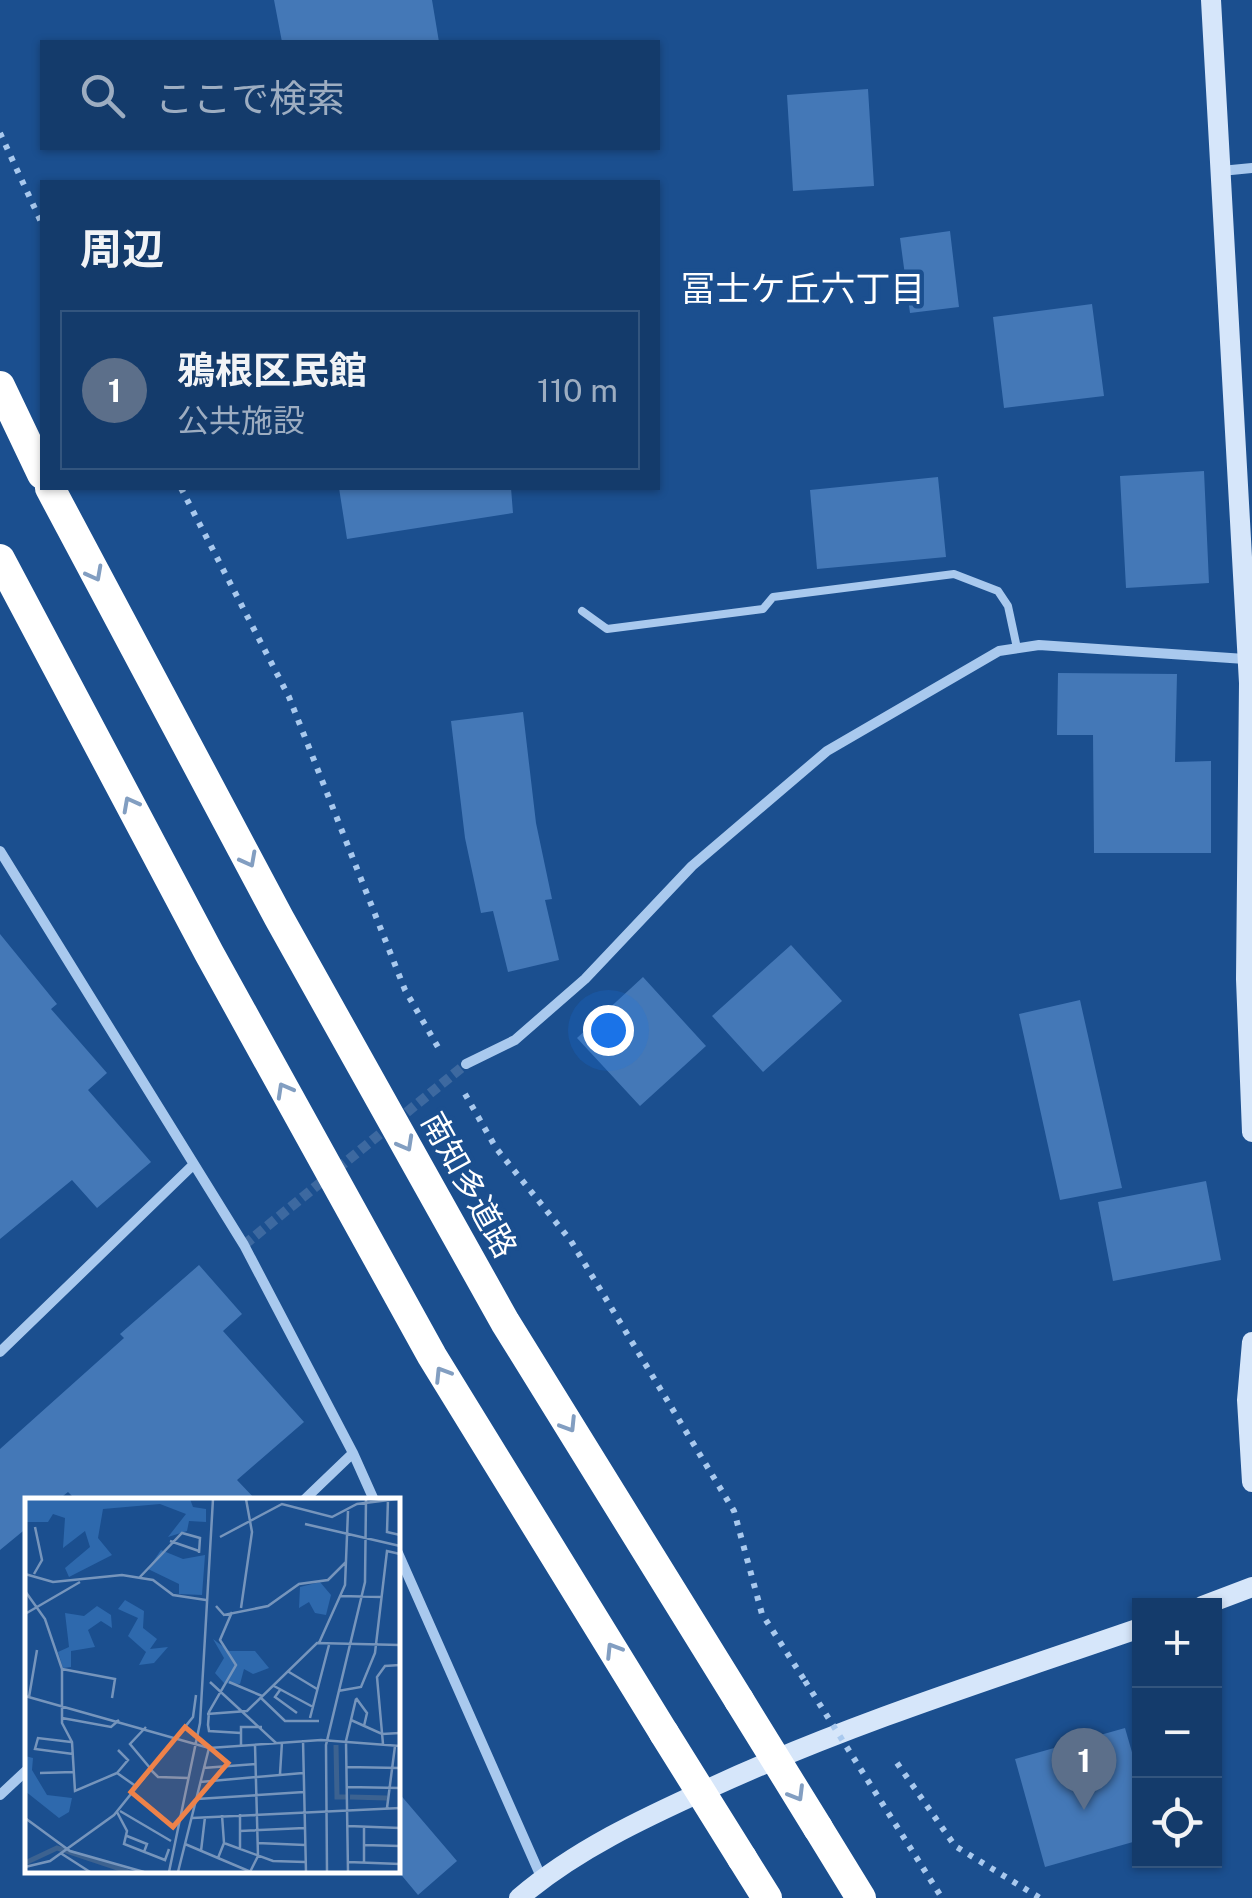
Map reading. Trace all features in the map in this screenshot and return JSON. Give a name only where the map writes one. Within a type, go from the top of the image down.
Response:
[{"type":"highway","points":[[0,386],[40,470]]},
{"type":"highway","name":"南知多道路","points":[[51,490],[279,918],[506,1322],[861,1898]]},
{"type":"highway","points":[[0,559],[209,952],[432,1356],[767,1898]]},
{"type":"street","points":[[1212,0],[1245,659],[1250,683],[1246,979],[1252,1132]]},
{"type":"street","points":[[1221,170],[1252,168]]},
{"type":"street","points":[[466,1064],[515,1040],[585,979],[692,866],[827,751],[999,651],[1039,645],[1245,659]]},
{"type":"street","points":[[0,850],[244,1245],[373,1498]]},
{"type":"street","points":[[0,1352],[193,1164]]},
{"type":"street","points":[[1252,1342],[1247,1400],[1252,1482]]},
{"type":"street","points":[[306,1498],[353,1453]]},
{"type":"street","points":[[400,1558],[542,1878]]},
{"type":"street","points":[[1222,1598],[1252,1586]]},
{"type":"street","points":[[519,1898],[542,1878],[640,1820],[805,1744],[1132,1631]]},
{"type":"street","points":[[0,1795],[25,1772]]},
{"type":"lane","points":[[582,611],[607,629],[763,608],[773,596],[954,574],[998,591],[1008,606],[1016,648]]},
{"type":"path","points":[[0,133],[40,220]]},
{"type":"path","points":[[805,1681],[942,1898]]},
{"type":"path","points":[[897,1763],[955,1846],[1040,1898]]},
{"type":"building","points":[[274,0],[432,0],[439,40],[282,40]]},
{"type":"building","points":[[868,89],[874,186],[793,191],[787,95]]},
{"type":"building","points":[[950,231],[959,307],[910,313],[900,238]]},
{"type":"building","points":[[1092,304],[1104,396],[1004,408],[993,317]]},
{"type":"building","points":[[1204,471],[1209,583],[1126,588],[1120,476]]},
{"type":"building","points":[[938,477],[946,557],[817,569],[810,490]]},
{"type":"building","points":[[339,490],[511,490],[513,513],[347,539]]},
{"type":"building","points":[[1058,673],[1177,674],[1175,762],[1211,761],[1211,853],[1094,853],[1093,735],[1057,735]]},
{"type":"building","points":[[523,712],[536,823],[552,899],[545,900],[559,960],[508,972],[493,911],[481,913],[465,838],[451,721]]},
{"type":"building","points":[[0,934],[57,1004],[51,1009],[107,1073],[88,1090],[151,1162],[97,1208],[72,1180],[0,1239]]},
{"type":"building","points":[[791,945],[842,1001],[763,1072],[712,1016]]},
{"type":"building","points":[[643,977],[706,1046],[640,1106],[577,1038]]},
{"type":"building","points":[[1080,1000],[1122,1188],[1060,1200],[1019,1014]]},
{"type":"building","points":[[1206,1181],[1221,1260],[1113,1281],[1098,1202]]},
{"type":"building","points":[[199,1265],[242,1314],[223,1331],[304,1422],[237,1480],[254,1498],[74,1498],[68,1492],[60,1498],[25,1498],[25,1529],[0,1550],[0,1449],[124,1338],[120,1334]]},
{"type":"building","points":[[1125,1728],[1132,1752],[1132,1842],[1045,1867],[1015,1759]]},
{"type":"building","points":[[400,1794],[457,1861],[418,1895],[400,1873]]},
{"type":"tunnel","points":[[244,1245],[466,1064]]},
{"type":"place","name":"鴉根区民館","points":[[1084,1810]]},
{"type":"district","name":"冨士ケ丘六丁目","points":[[803,289]]}]
